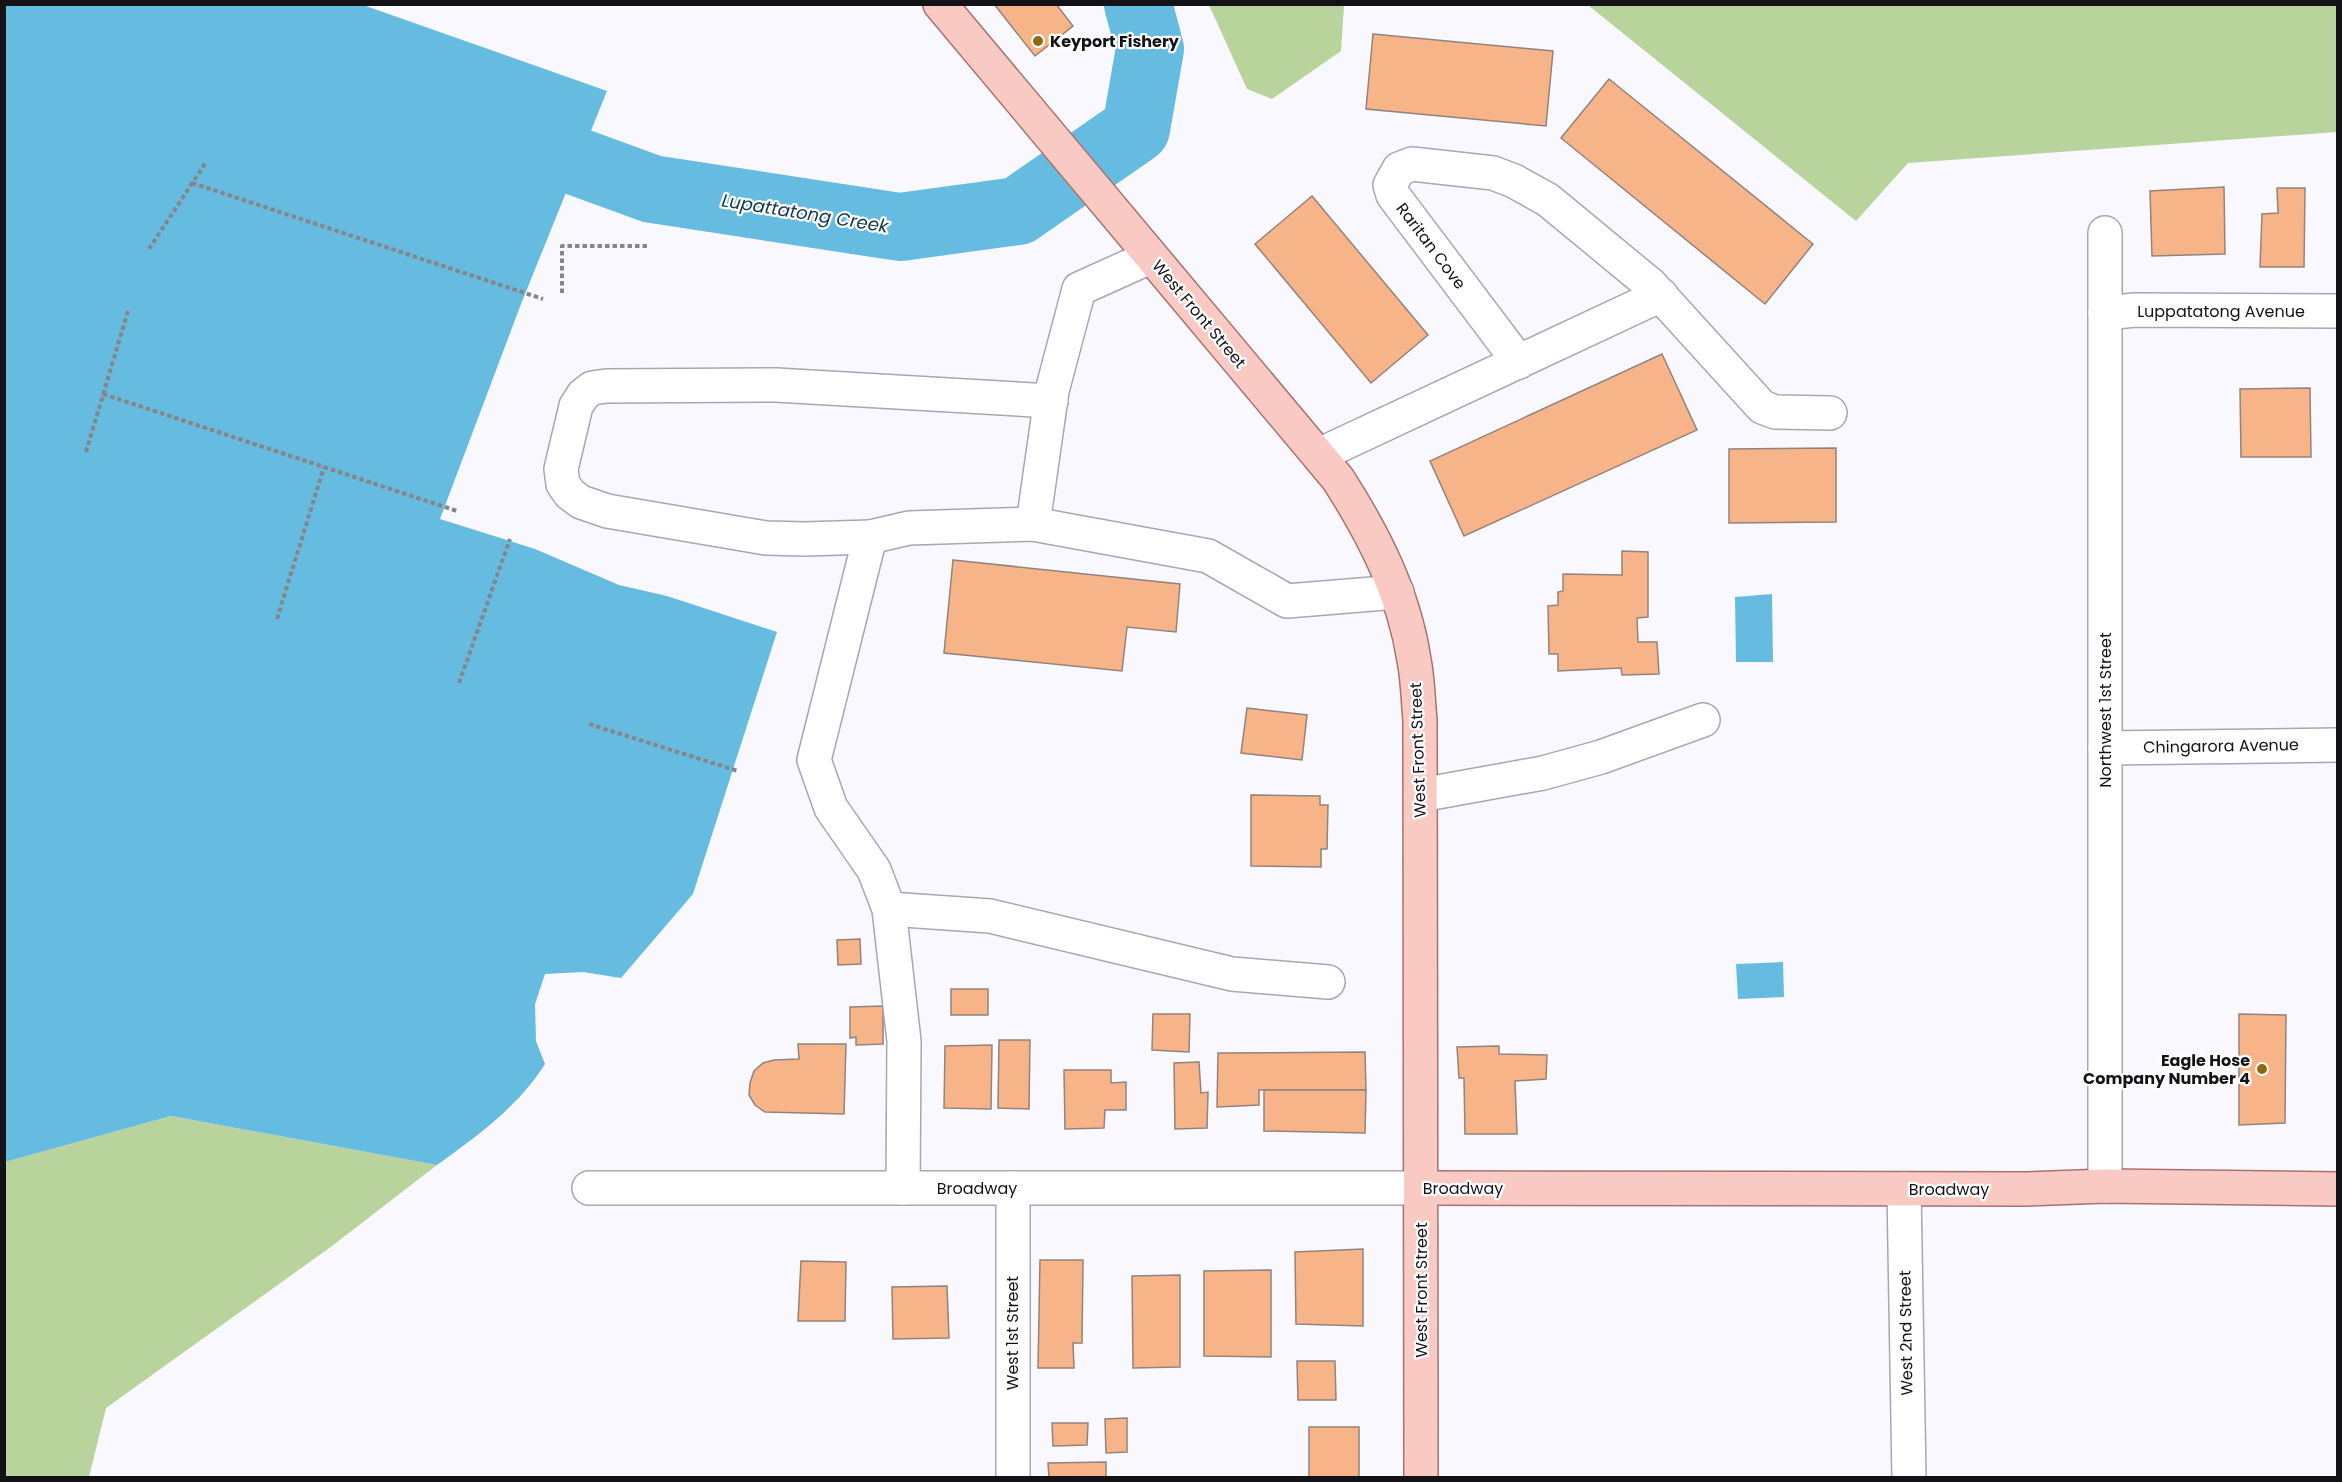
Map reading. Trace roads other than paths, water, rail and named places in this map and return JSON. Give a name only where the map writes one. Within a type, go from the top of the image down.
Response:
[{"type":"main road","name":"West Front Street","points":[[940,4],[1150,257],[1338,478],[1370,531],[1397,592],[1414,659],[1420,720],[1421,1478]]},
{"type":"main road","name":"Broadway","points":[[1421,1188],[1904,1189],[2105,1186],[2337,1189]]},
{"type":"street","name":"Raritan Cove","points":[[1519,362],[1393,195],[1390,185],[1399,169],[1412,164],[1492,173],[1523,185],[1548,200],[1661,295],[1762,407],[1775,412],[1830,413]]},
{"type":"street","name":"Northwest 1st Street","points":[[2105,233],[2105,1186]]},
{"type":"street","points":[[1033,524],[1051,401],[1079,289],[1150,257]]},
{"type":"street","points":[[1319,454],[1661,295]]},
{"type":"street","name":"Luppatatong Avenue","points":[[2105,313],[2135,310],[2337,311]]},
{"type":"street","points":[[1051,401],[776,385],[592,388],[582,395],[576,406],[561,470],[563,484],[570,494],[581,502],[607,511],[766,538],[870,537],[909,528],[1033,524],[1208,555],[1287,601],[1397,592]]},
{"type":"street","points":[[870,537],[814,760],[831,808],[874,870],[889,909],[904,1041],[903,1188]]},
{"type":"street","points":[[1421,795],[1543,773],[1600,757],[1703,720]]},
{"type":"street","name":"Chingarora Avenue","points":[[2105,748],[2337,745]]},
{"type":"street","points":[[889,909],[990,916],[1232,974],[1328,982]]},
{"type":"street","name":"Broadway","points":[[589,1188],[1421,1188]]},
{"type":"street","name":"West 1st Street","points":[[1013,1188],[1013,1478]]},
{"type":"street","name":"West 2nd Street","points":[[1904,1189],[1909,1478]]},
{"type":"water","points":[[5,4],[363,5],[607,91],[521,304],[440,519],[535,549],[619,585],[667,596],[777,632],[693,894],[621,978],[583,972],[545,974],[535,1004],[536,1041],[545,1064],[510,1107],[482,1132],[437,1165],[171,1116],[5,1162]]},
{"type":"water","points":[[1772,594],[1773,662],[1736,662],[1735,597]]},
{"type":"water","points":[[1783,962],[1784,997],[1738,999],[1736,964]]},
{"type":"waterway","name":"Lupattatong Creek","points":[[578,162],[652,189],[900,227],[1018,211],[1136,129],[1150,49],[1138,4]]},
{"type":"place","name":"Keyport Fishery","points":[[1038,41]]},
{"type":"place","name":"Eagle Hose Company Number 4","points":[[2262,1069]]}]
